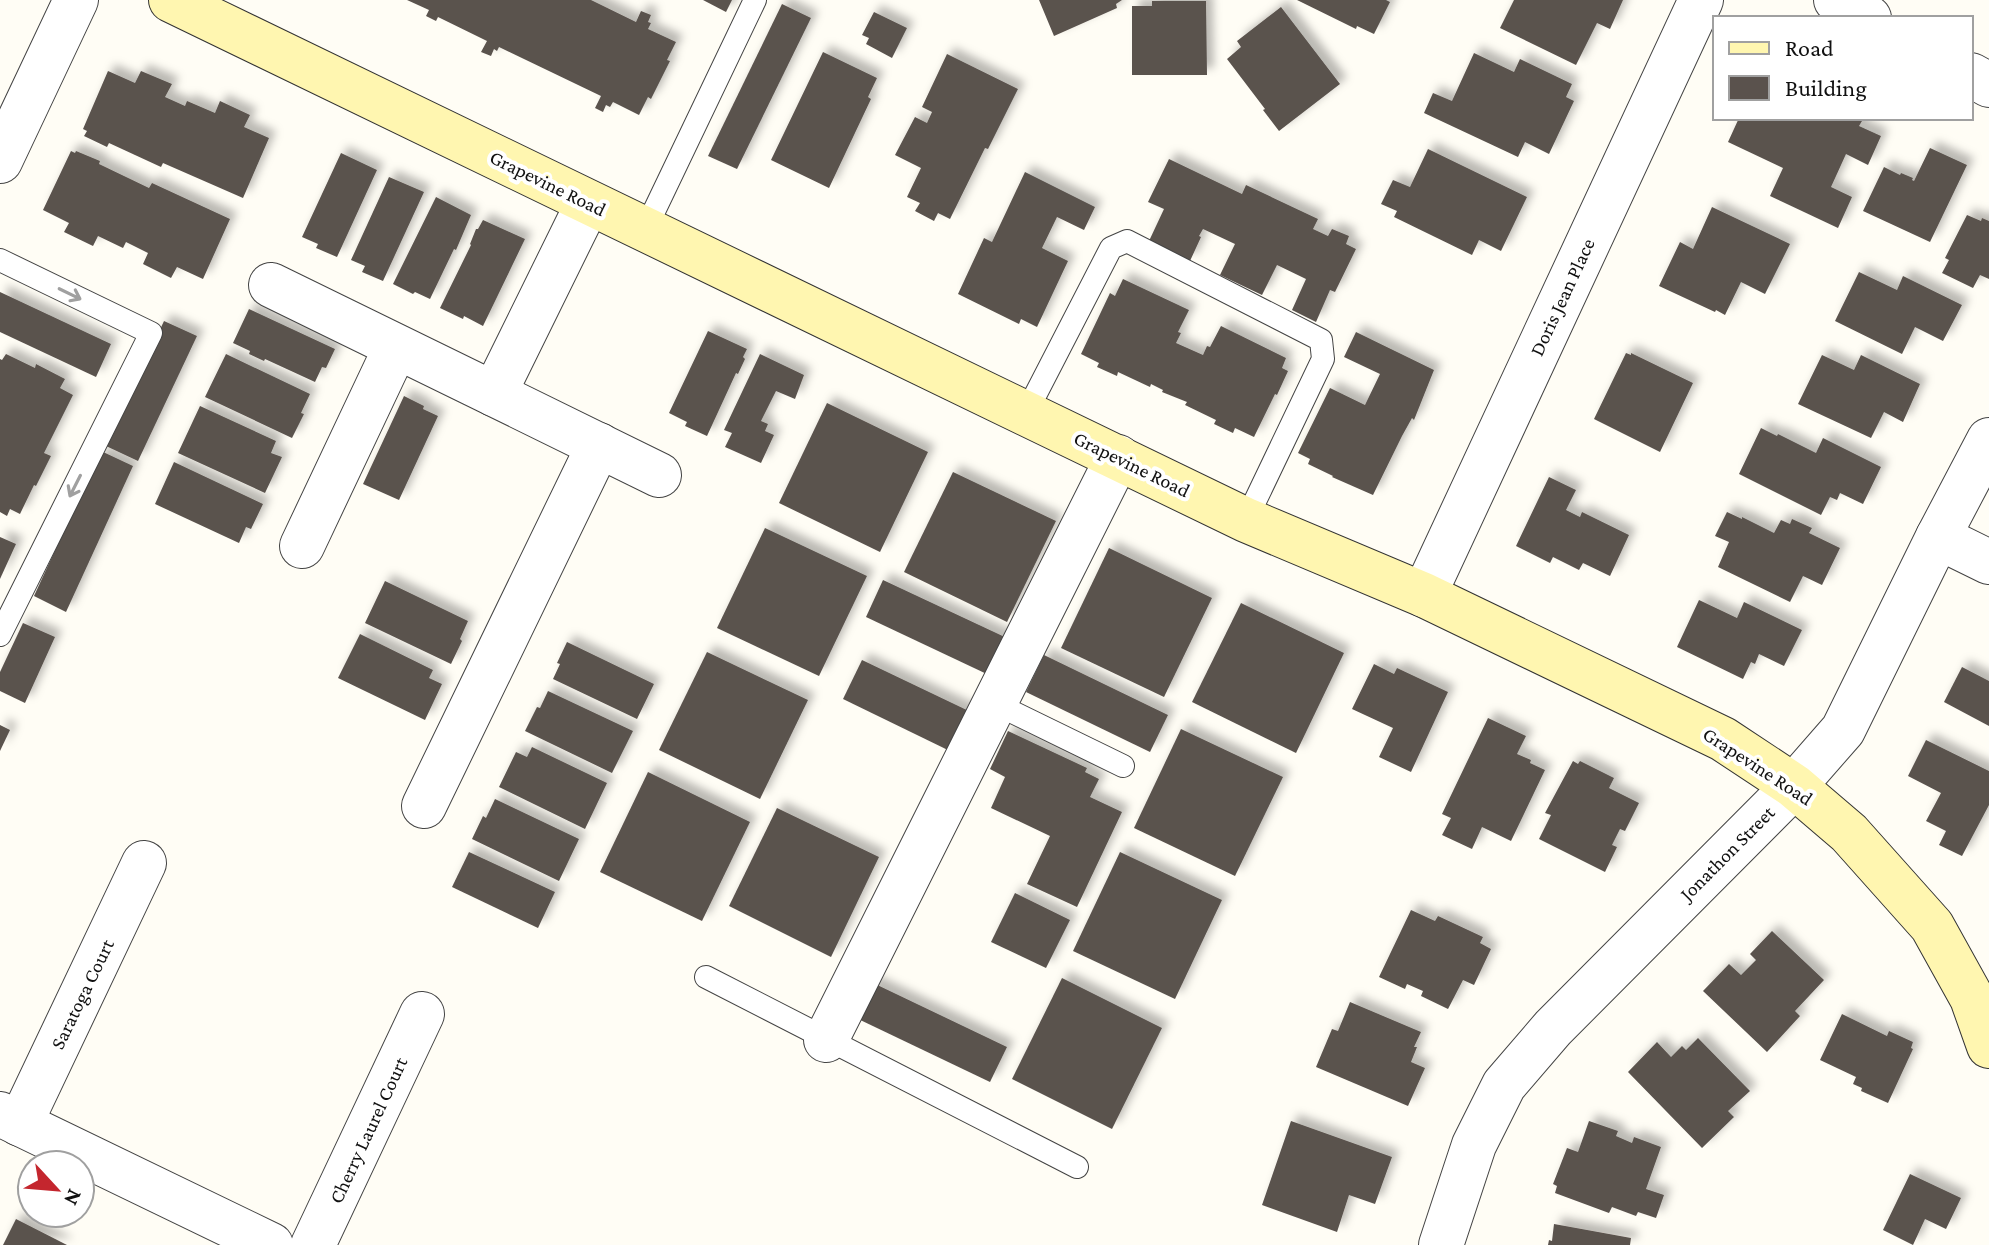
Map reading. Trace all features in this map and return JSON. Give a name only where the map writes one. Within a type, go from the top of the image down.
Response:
[{"type":"main road","name":"Grapevine Road","points":[[182,2],[588,203],[1246,520],[1424,595],[1723,739],[1794,786],[1849,833],[1932,926],[1972,998],[1989,1046]]},
{"type":"street","points":[[0,161],[76,0]]},
{"type":"street","name":"Doris Jean Place","points":[[1424,595],[1701,0]]},
{"type":"street","points":[[1836,0],[1865,16]]},
{"type":"street","points":[[494,394],[588,203]]},
{"type":"street","points":[[271,285],[659,475]]},
{"type":"street","points":[[302,546],[396,347]]},
{"type":"street","name":"Jonathon Street","points":[[1441,1245],[1474,1145],[1504,1085],[1553,1028],[1794,786],[1843,730],[1989,440]]},
{"type":"street","points":[[424,806],[599,445]]},
{"type":"street","points":[[826,1040],[1118,457]]},
{"type":"street","points":[[1938,537],[1989,562]]},
{"type":"street","name":"Saratoga Court","points":[[10,1119],[144,863]]},
{"type":"street","name":"Cherry Laurel Court","points":[[313,1245],[422,1014]]},
{"type":"street","points":[[10,1119],[270,1245]]},
{"type":"lane","points":[[645,230],[755,0]]},
{"type":"lane","points":[[1026,413],[1111,248],[1127,241],[1321,340],[1323,359],[1246,520]]},
{"type":"lane","points":[[0,260],[151,333],[0,635]]},
{"type":"lane","points":[[994,703],[1123,766]]},
{"type":"lane","points":[[706,977],[1077,1167]]},
{"type":"building","points":[[407,0],[591,0],[636,22],[641,11],[651,15],[648,29],[676,42],[651,99],[648,97],[639,115],[613,102],[610,107],[606,105],[603,112],[595,108],[601,96],[499,47],[497,51],[494,49],[491,56],[481,52],[487,41],[438,17],[436,21],[426,16],[429,10]]},
{"type":"building","points":[[703,0],[732,0],[726,12]]},
{"type":"building","points":[[1039,0],[1122,0],[1116,4],[1117,8],[1054,36]]},
{"type":"building","points":[[1297,0],[1390,2],[1374,34],[1357,26],[1356,29]]},
{"type":"building","points":[[1514,0],[1623,0],[1610,29],[1597,23],[1576,65],[1500,28]]},
{"type":"building","points":[[1152,1],[1206,1],[1207,75],[1132,75],[1132,6],[1152,6]]},
{"type":"building","points":[[782,4],[811,18],[737,169],[708,156]]},
{"type":"building","points":[[1281,7],[1340,84],[1279,131],[1227,59],[1241,47],[1237,41]]},
{"type":"building","points":[[874,12],[907,28],[892,58],[866,44],[869,38],[862,35]]},
{"type":"building","points":[[823,52],[877,78],[868,97],[871,99],[829,188],[771,160]]},
{"type":"building","points":[[1474,53],[1514,72],[1520,59],[1572,84],[1566,97],[1574,101],[1549,154],[1525,142],[1518,157],[1424,113],[1433,93],[1452,101]]},
{"type":"building","points":[[947,54],[1018,89],[950,219],[938,213],[934,221],[915,211],[920,203],[907,197],[921,168],[895,155],[915,117],[927,123],[932,112],[922,107]]},
{"type":"building","points":[[108,71],[135,83],[141,71],[172,84],[165,97],[185,106],[187,101],[215,113],[220,101],[250,115],[244,127],[269,138],[243,198],[163,163],[161,167],[109,143],[107,147],[84,136],[87,131],[83,129]]},
{"type":"building","points":[[1738,120],[1860,120],[1862,121],[1859,126],[1881,136],[1868,165],[1846,154],[1831,187],[1852,197],[1838,228],[1770,196],[1783,168],[1728,142]]},
{"type":"building","points":[[1930,148],[1967,165],[1930,242],[1863,211],[1884,167],[1914,181]]},
{"type":"building","points":[[1428,149],[1527,197],[1501,251],[1479,240],[1472,255],[1394,217],[1397,211],[1381,204],[1393,180],[1410,187]]},
{"type":"building","points":[[71,151],[100,161],[99,164],[149,188],[152,183],[230,219],[203,279],[177,267],[171,278],[143,264],[148,253],[126,242],[123,248],[98,236],[93,246],[64,232],[69,223],[43,210]]},
{"type":"building","points":[[341,153],[377,170],[337,257],[316,248],[318,244],[302,237]]},
{"type":"building","points":[[1169,159],[1242,194],[1246,185],[1318,219],[1313,229],[1328,236],[1332,229],[1349,236],[1346,244],[1356,249],[1335,292],[1330,290],[1316,322],[1292,310],[1306,279],[1277,265],[1262,295],[1220,275],[1235,244],[1203,229],[1190,261],[1149,241],[1164,209],[1148,202]]},
{"type":"building","points":[[1025,172],[1095,207],[1084,230],[1057,217],[1042,248],[1068,261],[1037,327],[1021,319],[1019,324],[958,294],[984,238],[992,242]]},
{"type":"building","points":[[389,177],[424,192],[383,281],[362,272],[365,266],[351,260]]},
{"type":"building","points":[[436,197],[471,215],[430,299],[393,284]]},
{"type":"building","points":[[1712,207],[1790,244],[1765,294],[1741,282],[1725,315],[1659,286],[1680,242],[1693,249]]},
{"type":"building","points":[[1967,215],[1989,221],[1989,279],[1980,275],[1973,288],[1942,273],[1949,260],[1945,258]]},
{"type":"building","points":[[483,220],[525,239],[483,326],[440,308]]},
{"type":"building","points":[[1859,272],[1897,290],[1903,276],[1962,305],[1943,341],[1915,327],[1902,354],[1835,321]]},
{"type":"building","points":[[1123,279],[1189,310],[1176,343],[1203,355],[1221,326],[1286,358],[1282,368],[1288,371],[1254,437],[1235,428],[1233,433],[1214,424],[1216,420],[1185,405],[1187,402],[1151,384],[1150,387],[1118,372],[1117,376],[1097,367],[1099,363],[1081,354],[1110,293],[1115,296]]},
{"type":"building","points":[[0,292],[111,344],[96,377],[0,332]]},
{"type":"building","points":[[249,309],[335,349],[315,382],[249,354],[250,351],[233,343]]},
{"type":"building","points":[[164,321],[197,336],[138,461],[106,446]]},
{"type":"building","points":[[708,331],[747,349],[707,436],[685,426],[687,422],[669,413]]},
{"type":"building","points":[[1356,332],[1434,370],[1414,420],[1412,418],[1402,436],[1373,495],[1308,464],[1310,459],[1298,453],[1330,388],[1365,405],[1380,374],[1344,357]]},
{"type":"building","points":[[1626,353],[1693,383],[1660,452],[1594,419]]},
{"type":"building","points":[[6,354],[35,368],[36,364],[65,379],[60,388],[73,395],[44,453],[51,456],[36,486],[20,514],[10,509],[7,516],[0,512],[0,359]]},
{"type":"building","points":[[226,354],[310,394],[292,438],[205,397]]},
{"type":"building","points":[[760,354],[804,375],[795,399],[776,391],[761,421],[768,424],[765,431],[774,435],[761,463],[725,447],[732,433],[724,430]]},
{"type":"building","points":[[1822,355],[1854,370],[1861,355],[1920,384],[1903,422],[1884,412],[1871,438],[1798,404]]},
{"type":"building","points":[[404,396],[438,416],[399,500],[363,484]]},
{"type":"building","points":[[827,403],[928,452],[880,552],[779,503]]},
{"type":"building","points":[[200,406],[276,441],[271,453],[282,457],[265,493],[178,453]]},
{"type":"building","points":[[1761,428],[1816,453],[1823,438],[1881,467],[1863,504],[1840,493],[1837,500],[1830,497],[1821,515],[1739,474]]},
{"type":"building","points":[[101,451],[133,466],[66,612],[34,596]]},
{"type":"building","points":[[174,462],[263,504],[251,529],[246,527],[239,543],[155,504]]},
{"type":"building","points":[[953,472],[1056,521],[1007,622],[904,572]]},
{"type":"building","points":[[1549,477],[1576,490],[1566,510],[1580,517],[1582,512],[1629,535],[1610,576],[1583,563],[1579,570],[1553,557],[1550,563],[1516,546]]},
{"type":"building","points":[[1727,512],[1774,533],[1781,520],[1790,524],[1792,519],[1812,528],[1809,533],[1840,548],[1822,585],[1803,576],[1790,602],[1718,567],[1729,542],[1715,536]]},
{"type":"building","points":[[765,528],[867,576],[819,676],[717,628]]},
{"type":"building","points":[[0,537],[16,544],[0,579]]},
{"type":"building","points":[[1109,548],[1212,598],[1164,697],[1061,648]]},
{"type":"building","points":[[883,580],[1009,639],[991,676],[866,617]]},
{"type":"building","points":[[385,581],[468,621],[451,664],[365,623]]},
{"type":"building","points":[[1699,600],[1737,618],[1744,602],[1802,630],[1784,666],[1759,654],[1755,664],[1751,662],[1743,679],[1677,647]]},
{"type":"building","points":[[1241,603],[1344,653],[1296,753],[1192,702]]},
{"type":"building","points":[[23,623],[55,637],[25,703],[0,691],[0,672]]},
{"type":"building","points":[[360,634],[433,670],[429,678],[442,684],[425,720],[338,678]]},
{"type":"building","points":[[567,642],[654,684],[637,719],[553,679]]},
{"type":"building","points":[[707,652],[808,700],[760,799],[659,750]]},
{"type":"building","points":[[1044,655],[1168,715],[1150,752],[1026,692]]},
{"type":"building","points":[[862,660],[973,713],[954,753],[843,699]]},
{"type":"building","points":[[1374,664],[1394,674],[1397,668],[1448,692],[1411,772],[1379,757],[1393,728],[1352,709]]},
{"type":"building","points":[[1962,667],[1989,681],[1989,726],[1944,702]]},
{"type":"building","points":[[548,691],[633,731],[612,773],[525,731]]},
{"type":"building","points":[[1488,718],[1526,736],[1517,754],[1545,770],[1511,841],[1482,827],[1472,849],[1442,835],[1451,818],[1442,814]]},
{"type":"building","points":[[0,725],[10,730],[0,751]]},
{"type":"building","points":[[1181,729],[1283,777],[1235,876],[1134,828]]},
{"type":"building","points":[[1008,731],[1087,768],[1085,772],[1099,779],[1090,797],[1122,812],[1077,907],[1027,884],[1050,836],[991,808],[1005,777],[990,769]]},
{"type":"building","points":[[1926,740],[1989,771],[1989,805],[1962,856],[1939,845],[1946,831],[1926,821],[1941,793],[1908,776]]},
{"type":"building","points":[[532,747],[607,783],[585,829],[499,787],[516,752],[527,757]]},
{"type":"building","points":[[1573,761],[1578,764],[1580,761],[1614,778],[1609,788],[1639,803],[1625,831],[1620,829],[1612,845],[1617,847],[1605,872],[1539,839],[1551,815],[1545,813]]},
{"type":"building","points":[[648,772],[750,822],[702,921],[600,872]]},
{"type":"building","points":[[495,799],[579,839],[559,881],[472,839]]},
{"type":"building","points":[[777,808],[879,857],[831,957],[729,906]]},
{"type":"building","points":[[469,852],[555,892],[538,928],[452,887]]},
{"type":"building","points":[[1120,852],[1222,900],[1175,999],[1073,951]]},
{"type":"building","points":[[1015,893],[1070,920],[1046,968],[991,942]]},
{"type":"building","points":[[1411,910],[1435,921],[1438,916],[1483,937],[1480,943],[1491,949],[1474,985],[1463,980],[1448,1009],[1421,996],[1423,991],[1407,984],[1405,989],[1379,977]]},
{"type":"building","points":[[1772,931],[1824,980],[1795,1011],[1800,1016],[1767,1052],[1703,991],[1729,964],[1741,975],[1756,960],[1750,954]]},
{"type":"building","points":[[1062,978],[1162,1028],[1112,1129],[1012,1079]]},
{"type":"building","points":[[871,982],[1007,1047],[990,1082],[854,1017]]},
{"type":"building","points":[[1350,1002],[1421,1032],[1411,1062],[1425,1068],[1408,1106],[1316,1067],[1332,1029],[1338,1031]]},
{"type":"building","points":[[1842,1014],[1887,1036],[1889,1031],[1913,1042],[1913,1049],[1888,1103],[1861,1091],[1862,1088],[1853,1084],[1856,1077],[1820,1060]]},
{"type":"building","points":[[1698,1038],[1750,1091],[1728,1111],[1734,1117],[1702,1148],[1628,1072],[1657,1042],[1671,1057],[1682,1046],[1686,1050]]},
{"type":"building","points":[[1291,1121],[1392,1157],[1375,1204],[1349,1195],[1337,1232],[1262,1205]]},
{"type":"building","points":[[1589,1121],[1618,1131],[1616,1136],[1632,1143],[1634,1137],[1661,1147],[1646,1189],[1664,1195],[1656,1218],[1638,1212],[1636,1216],[1612,1207],[1609,1213],[1555,1193],[1557,1186],[1553,1184],[1567,1148],[1578,1152]]},
{"type":"building","points":[[1910,1174],[1961,1198],[1946,1229],[1925,1219],[1913,1245],[1883,1230]]},
{"type":"building","points":[[16,1219],[16,1229],[36,1229],[67,1245],[3,1245]]},
{"type":"building","points":[[1554,1224],[1631,1238],[1630,1245],[1548,1245],[1549,1240],[1552,1241]]}]
